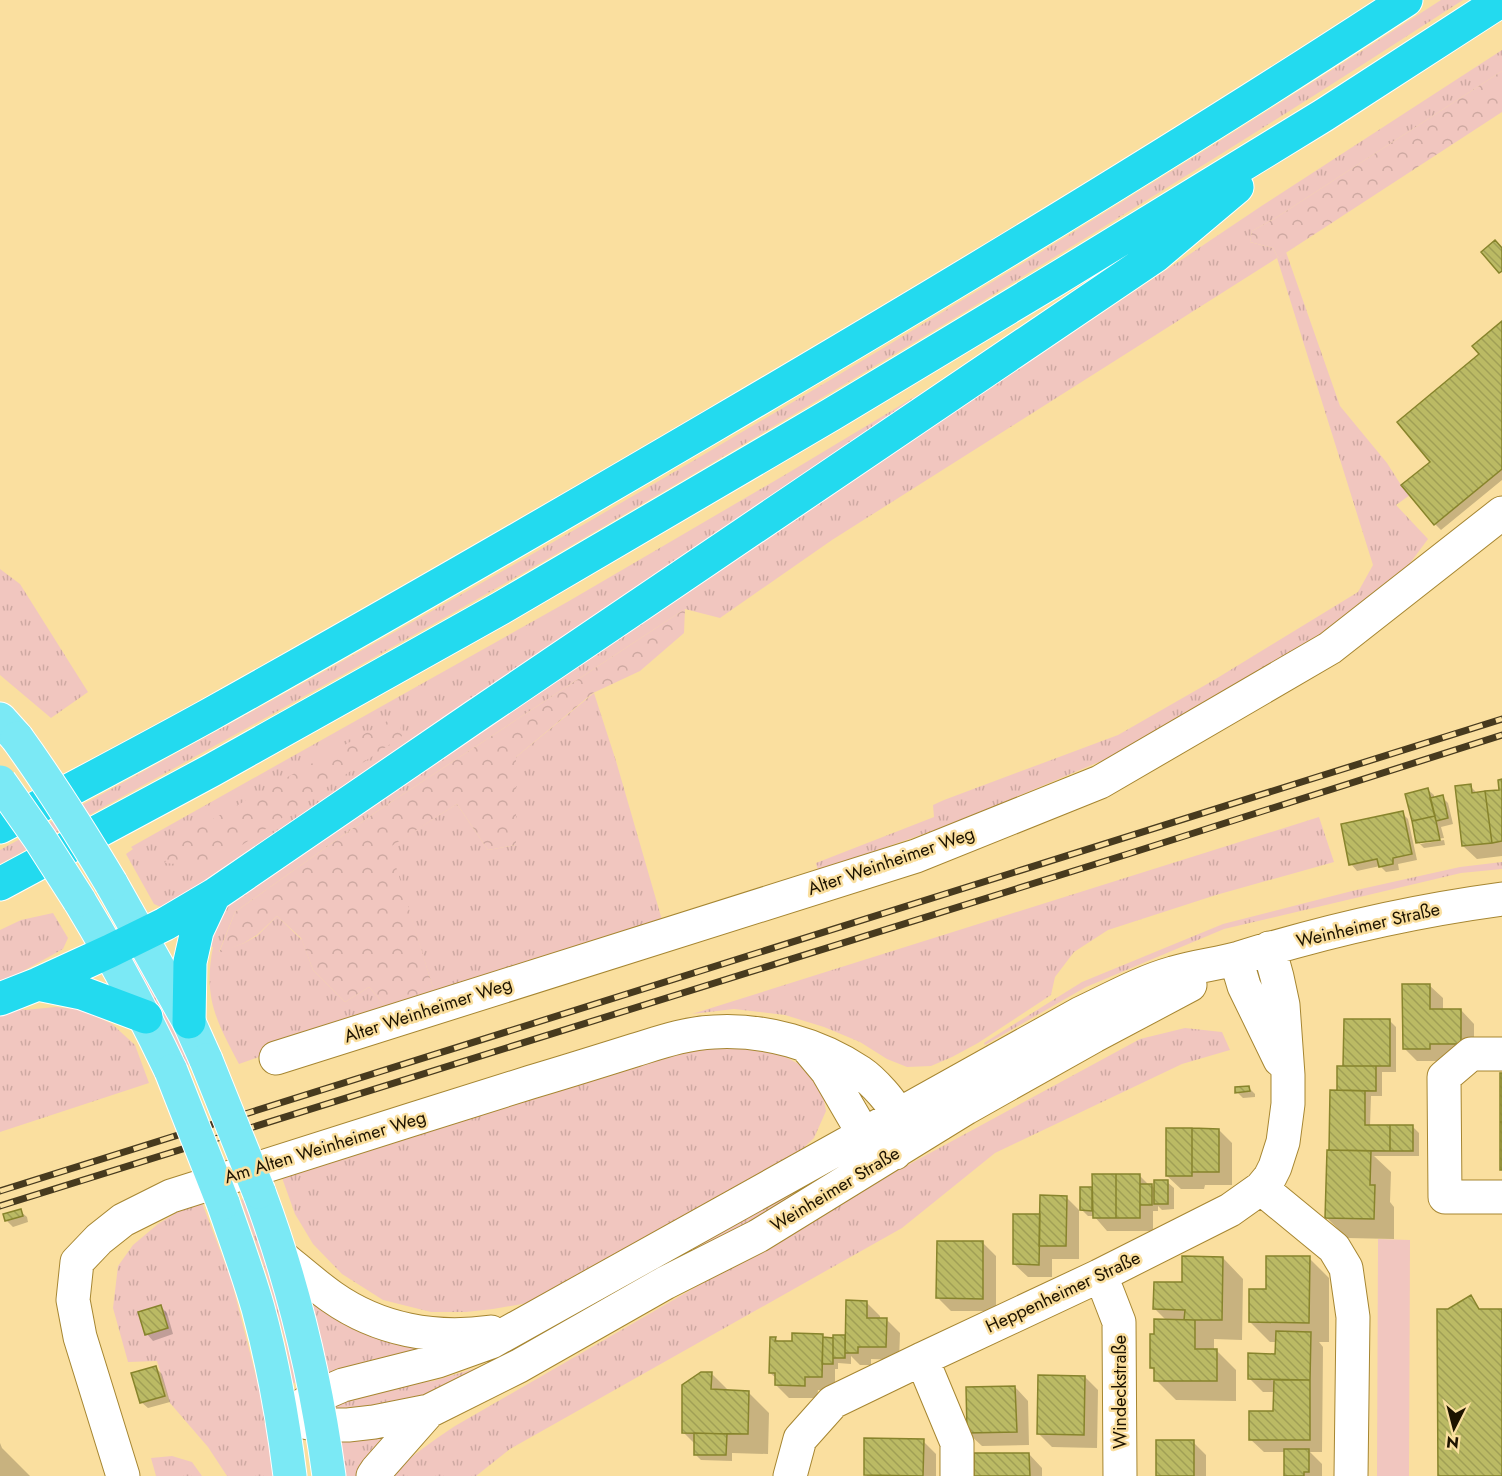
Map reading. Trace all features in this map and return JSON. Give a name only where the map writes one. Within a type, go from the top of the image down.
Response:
[{"type":"highway","points":[[0,827],[206,717],[478,563],[806,371],[1035,234],[1292,75],[1406,0]]},
{"type":"highway","points":[[0,884],[212,770],[522,596],[832,414],[1324,115],[1502,0]]},
{"type":"highway","points":[[0,999],[110,951],[165,924],[214,895],[1155,256],[1324,115]]},
{"type":"highway","points":[[189,1022],[190,962],[198,932],[214,895]]},
{"type":"highway","points":[[38,984],[82,993],[146,1017]]},
{"type":"main road","points":[[8,729],[73,820],[111,883],[189,1022],[206,1060],[259,1192],[282,1257],[300,1327],[329,1476]]},
{"type":"main road","points":[[0,782],[79,900],[110,951],[146,1017],[171,1071],[223,1203],[258,1308],[282,1419],[290,1476]]},
{"type":"street","name":"Alter Weinheimer Weg","points":[[276,1058],[916,856],[1100,782],[1330,648],[1502,513]]},
{"type":"street","name":"Weinheimer Straße","points":[[282,1419],[318,1411],[343,1385],[438,1361],[491,1342],[1081,1013],[1140,985],[1171,973],[1236,959],[1269,948],[1379,920],[1456,905],[1502,899]]},
{"type":"street","name":"Heppenheimer Straße","points":[[790,1476],[800,1439],[833,1402],[1099,1276],[1230,1210],[1260,1188],[1270,1177],[1283,1142],[1288,1104],[1288,1075],[1283,1005],[1269,948]]},
{"type":"street","name":"Weinheimer Straße","points":[[318,1411],[348,1425],[429,1411],[519,1365],[665,1283],[758,1236],[966,1108],[1236,959]]},
{"type":"street","name":"Heppenheimer Straße","points":[[1236,959],[1244,986],[1288,1075]]},
{"type":"street","name":"Am Alten Weinheimer Weg","points":[[123,1476],[80,1337],[74,1300],[77,1262],[99,1239],[123,1220],[171,1196],[682,1036],[711,1032],[759,1033],[805,1045],[839,1060],[868,1077],[898,1114]]},
{"type":"street","points":[[805,1045],[827,1071],[863,1133],[879,1146],[895,1153],[899,1130],[898,1114]]},
{"type":"street","points":[[1502,1054],[1471,1054],[1444,1077],[1445,1197],[1502,1197]]},
{"type":"street","points":[[1260,1188],[1334,1248],[1346,1269],[1353,1317],[1351,1476]]},
{"type":"street","name":"Weinheimer Straße","points":[[282,1257],[333,1298],[375,1320],[400,1329],[426,1334],[452,1335],[519,1327]]},
{"type":"street","name":"Windeckstraße","points":[[1099,1276],[1119,1322],[1120,1476]]},
{"type":"street","points":[[922,1359],[957,1443],[957,1476]]},
{"type":"street","name":"Weinheimer Straße","points":[[373,1476],[429,1411]]},
{"type":"green space","points":[[1441,0],[1463,0],[1141,204],[815,402],[448,616],[0,864],[0,850],[368,647],[696,459],[1018,266]]},
{"type":"green space","points":[[1502,50],[1502,71],[1252,231],[1250,242],[1273,248],[1278,258],[1286,252],[1340,406],[1410,495],[1396,505],[1428,539],[1396,582],[1292,655],[1132,748],[952,824],[818,871],[816,863],[934,817],[933,805],[944,800],[1118,735],[1214,680],[1358,592],[1373,565],[1277,258],[832,540],[720,618],[685,609],[376,812],[235,912],[219,952],[257,936],[277,916],[302,940],[313,970],[345,1002],[369,987],[390,1011],[239,1064],[214,1008],[210,981],[213,947],[204,945],[225,907],[251,884],[1263,205]]},
{"type":"green space","points":[[1502,71],[1502,112],[1278,258],[1273,248],[1250,242],[1252,231]]},
{"type":"green space","points":[[1006,342],[172,904],[161,907],[154,904],[126,854],[133,849],[131,847],[569,601]]},
{"type":"green space","points":[[0,569],[20,584],[88,692],[51,718],[0,675]]},
{"type":"green space","points":[[685,609],[684,633],[640,671],[593,693],[516,757],[516,845],[488,850],[457,804],[390,847],[435,994],[390,1011],[369,987],[345,1002],[313,970],[301,938],[277,916],[257,935],[219,953],[235,912],[376,812]]},
{"type":"green space","points":[[594,693],[662,920],[435,994],[389,847],[457,804],[488,850],[516,845],[516,757]]},
{"type":"green space","points":[[389,720],[400,724],[402,736],[210,867],[165,863],[174,841]]},
{"type":"green space","points":[[1319,817],[1334,862],[1216,895],[1108,930],[1074,952],[1055,977],[1051,995],[978,1043],[931,1066],[907,1067],[887,1059],[860,1042],[824,1027],[785,1015],[734,1009],[692,1014]]},
{"type":"green space","points":[[1502,862],[1502,869],[1461,873],[1224,929],[1086,987],[985,1045],[984,1043],[1082,982],[1223,924],[1352,891],[1460,867]]},
{"type":"green space","points":[[53,913],[68,938],[63,949],[5,981],[24,1010],[56,1007],[83,1010],[112,1024],[135,1045],[149,1083],[0,1132],[0,930],[21,920]]},
{"type":"green space","points":[[133,957],[137,957],[190,1064],[186,1066]]},
{"type":"green space","points":[[1185,1028],[1222,1032],[1230,1050],[1182,1064],[995,1153],[902,1228],[510,1449],[476,1476],[390,1476],[405,1462],[455,1426],[895,1172],[1140,1039]]},
{"type":"green space","points":[[713,1048],[745,1049],[782,1055],[808,1069],[822,1089],[826,1111],[814,1138],[795,1156],[534,1302],[466,1312],[431,1312],[383,1300],[342,1274],[313,1244],[295,1214],[281,1175],[661,1056]]},
{"type":"green space","points":[[840,1164],[844,1171],[449,1388],[388,1406],[335,1410],[332,1401],[368,1391],[433,1381],[480,1367],[512,1353]]},
{"type":"green space","points":[[246,1198],[300,1382],[293,1383],[285,1340],[267,1275],[241,1200]]},
{"type":"green space","points":[[202,1203],[231,1279],[273,1443],[278,1476],[227,1476],[208,1447],[170,1403],[157,1361],[128,1362],[113,1308],[118,1266],[133,1245],[158,1224],[181,1210]]},
{"type":"green space","points":[[1378,1239],[1410,1240],[1409,1476],[1377,1476]]},
{"type":"green space","points":[[310,1293],[442,1345],[330,1377]]},
{"type":"green space","points":[[398,1431],[360,1476],[345,1476],[342,1442]]},
{"type":"green space","points":[[172,1456],[192,1462],[202,1476],[156,1476],[151,1458]]},
{"type":"building","points":[[1495,240],[1502,248],[1502,271],[1499,273],[1481,252]]},
{"type":"building","points":[[1502,321],[1502,469],[1434,525],[1401,485],[1430,462],[1397,422],[1479,354],[1472,346]]},
{"type":"building","points":[[1502,779],[1502,841],[1492,843],[1485,791],[1499,790],[1498,780]]},
{"type":"building","points":[[1471,784],[1472,793],[1485,791],[1492,843],[1462,846],[1455,786]]},
{"type":"building","points":[[1428,788],[1435,816],[1412,821],[1405,794]]},
{"type":"building","points":[[1443,795],[1448,818],[1436,821],[1430,798]]},
{"type":"building","points":[[1403,811],[1412,854],[1393,858],[1393,864],[1379,867],[1377,859],[1349,865],[1341,824]]},
{"type":"building","points":[[1435,816],[1440,840],[1416,843],[1412,821]]},
{"type":"building","points":[[1402,984],[1430,984],[1430,1009],[1461,1009],[1461,1044],[1430,1044],[1430,1049],[1403,1049]]},
{"type":"building","points":[[1344,1019],[1390,1019],[1390,1066],[1343,1066]]},
{"type":"building","points":[[1337,1066],[1376,1066],[1376,1091],[1337,1090]]},
{"type":"building","points":[[1500,1073],[1502,1073],[1502,1122],[1500,1122]]},
{"type":"building","points":[[1249,1086],[1250,1091],[1235,1093],[1235,1087]]},
{"type":"building","points":[[1330,1090],[1365,1091],[1365,1125],[1390,1125],[1390,1151],[1329,1150]]},
{"type":"building","points":[[1500,1122],[1502,1122],[1502,1170],[1500,1170]]},
{"type":"building","points":[[1390,1125],[1413,1125],[1413,1151],[1390,1151]]},
{"type":"building","points":[[1166,1128],[1192,1128],[1192,1176],[1166,1176]]},
{"type":"building","points":[[1192,1128],[1219,1129],[1219,1172],[1192,1172]]},
{"type":"building","points":[[1327,1150],[1371,1151],[1370,1185],[1375,1185],[1374,1219],[1325,1218]]},
{"type":"building","points":[[1092,1174],[1116,1174],[1116,1218],[1093,1218]]},
{"type":"building","points":[[1116,1174],[1140,1174],[1140,1218],[1116,1218]]},
{"type":"building","points":[[1154,1180],[1168,1180],[1168,1204],[1154,1204]]},
{"type":"building","points":[[1140,1184],[1152,1184],[1152,1205],[1140,1205]]},
{"type":"building","points":[[1080,1187],[1092,1187],[1092,1211],[1080,1210]]},
{"type":"building","points":[[1040,1195],[1067,1196],[1066,1246],[1039,1246]]},
{"type":"building","points":[[21,1209],[23,1216],[5,1221],[3,1214]]},
{"type":"building","points":[[1013,1214],[1040,1214],[1039,1265],[1013,1264]]},
{"type":"building","points":[[937,1241],[983,1241],[983,1299],[936,1298]]},
{"type":"building","points":[[1182,1256],[1223,1257],[1222,1320],[1184,1320],[1185,1310],[1153,1309],[1154,1282],[1182,1282]]},
{"type":"building","points":[[1266,1256],[1310,1256],[1309,1323],[1249,1322],[1249,1289],[1266,1289]]},
{"type":"building","points":[[1471,1295],[1479,1309],[1502,1309],[1502,1476],[1438,1476],[1437,1309],[1448,1309]]},
{"type":"building","points":[[846,1300],[867,1301],[867,1318],[887,1318],[886,1347],[858,1347],[858,1353],[845,1353]]},
{"type":"building","points":[[161,1305],[168,1328],[145,1335],[138,1312]]},
{"type":"building","points":[[1154,1319],[1195,1320],[1195,1349],[1217,1349],[1217,1381],[1154,1381],[1154,1368],[1150,1368],[1150,1334],[1154,1334]]},
{"type":"building","points":[[1276,1331],[1311,1332],[1310,1380],[1248,1379],[1248,1353],[1275,1354]]},
{"type":"building","points":[[792,1333],[823,1334],[822,1377],[805,1377],[805,1386],[775,1385],[775,1373],[769,1373],[770,1337],[776,1337],[775,1341],[792,1341]]},
{"type":"building","points":[[833,1335],[845,1335],[845,1358],[833,1358]]},
{"type":"building","points":[[823,1337],[833,1338],[833,1364],[822,1364]]},
{"type":"building","points":[[156,1366],[165,1396],[140,1403],[131,1373]]},
{"type":"building","points":[[701,1372],[712,1372],[711,1389],[749,1391],[748,1434],[682,1433],[682,1385]]},
{"type":"building","points":[[1038,1375],[1085,1376],[1084,1435],[1037,1434]]},
{"type":"building","points":[[1274,1380],[1310,1380],[1310,1440],[1249,1440],[1249,1411],[1273,1411]]},
{"type":"building","points":[[1015,1386],[1017,1432],[967,1433],[966,1387]]},
{"type":"building","points":[[694,1433],[727,1434],[726,1455],[694,1455]]},
{"type":"building","points":[[864,1438],[924,1439],[923,1476],[864,1475]]},
{"type":"building","points":[[1156,1440],[1194,1440],[1194,1476],[1156,1476]]},
{"type":"building","points":[[1284,1449],[1309,1449],[1309,1472],[1304,1472],[1304,1476],[1284,1476]]},
{"type":"building","points":[[974,1453],[1029,1453],[1030,1476],[974,1476]]},
{"type":"railway","points":[[0,1191],[1502,719]]},
{"type":"railway","points":[[0,1206],[1502,735]]}]
